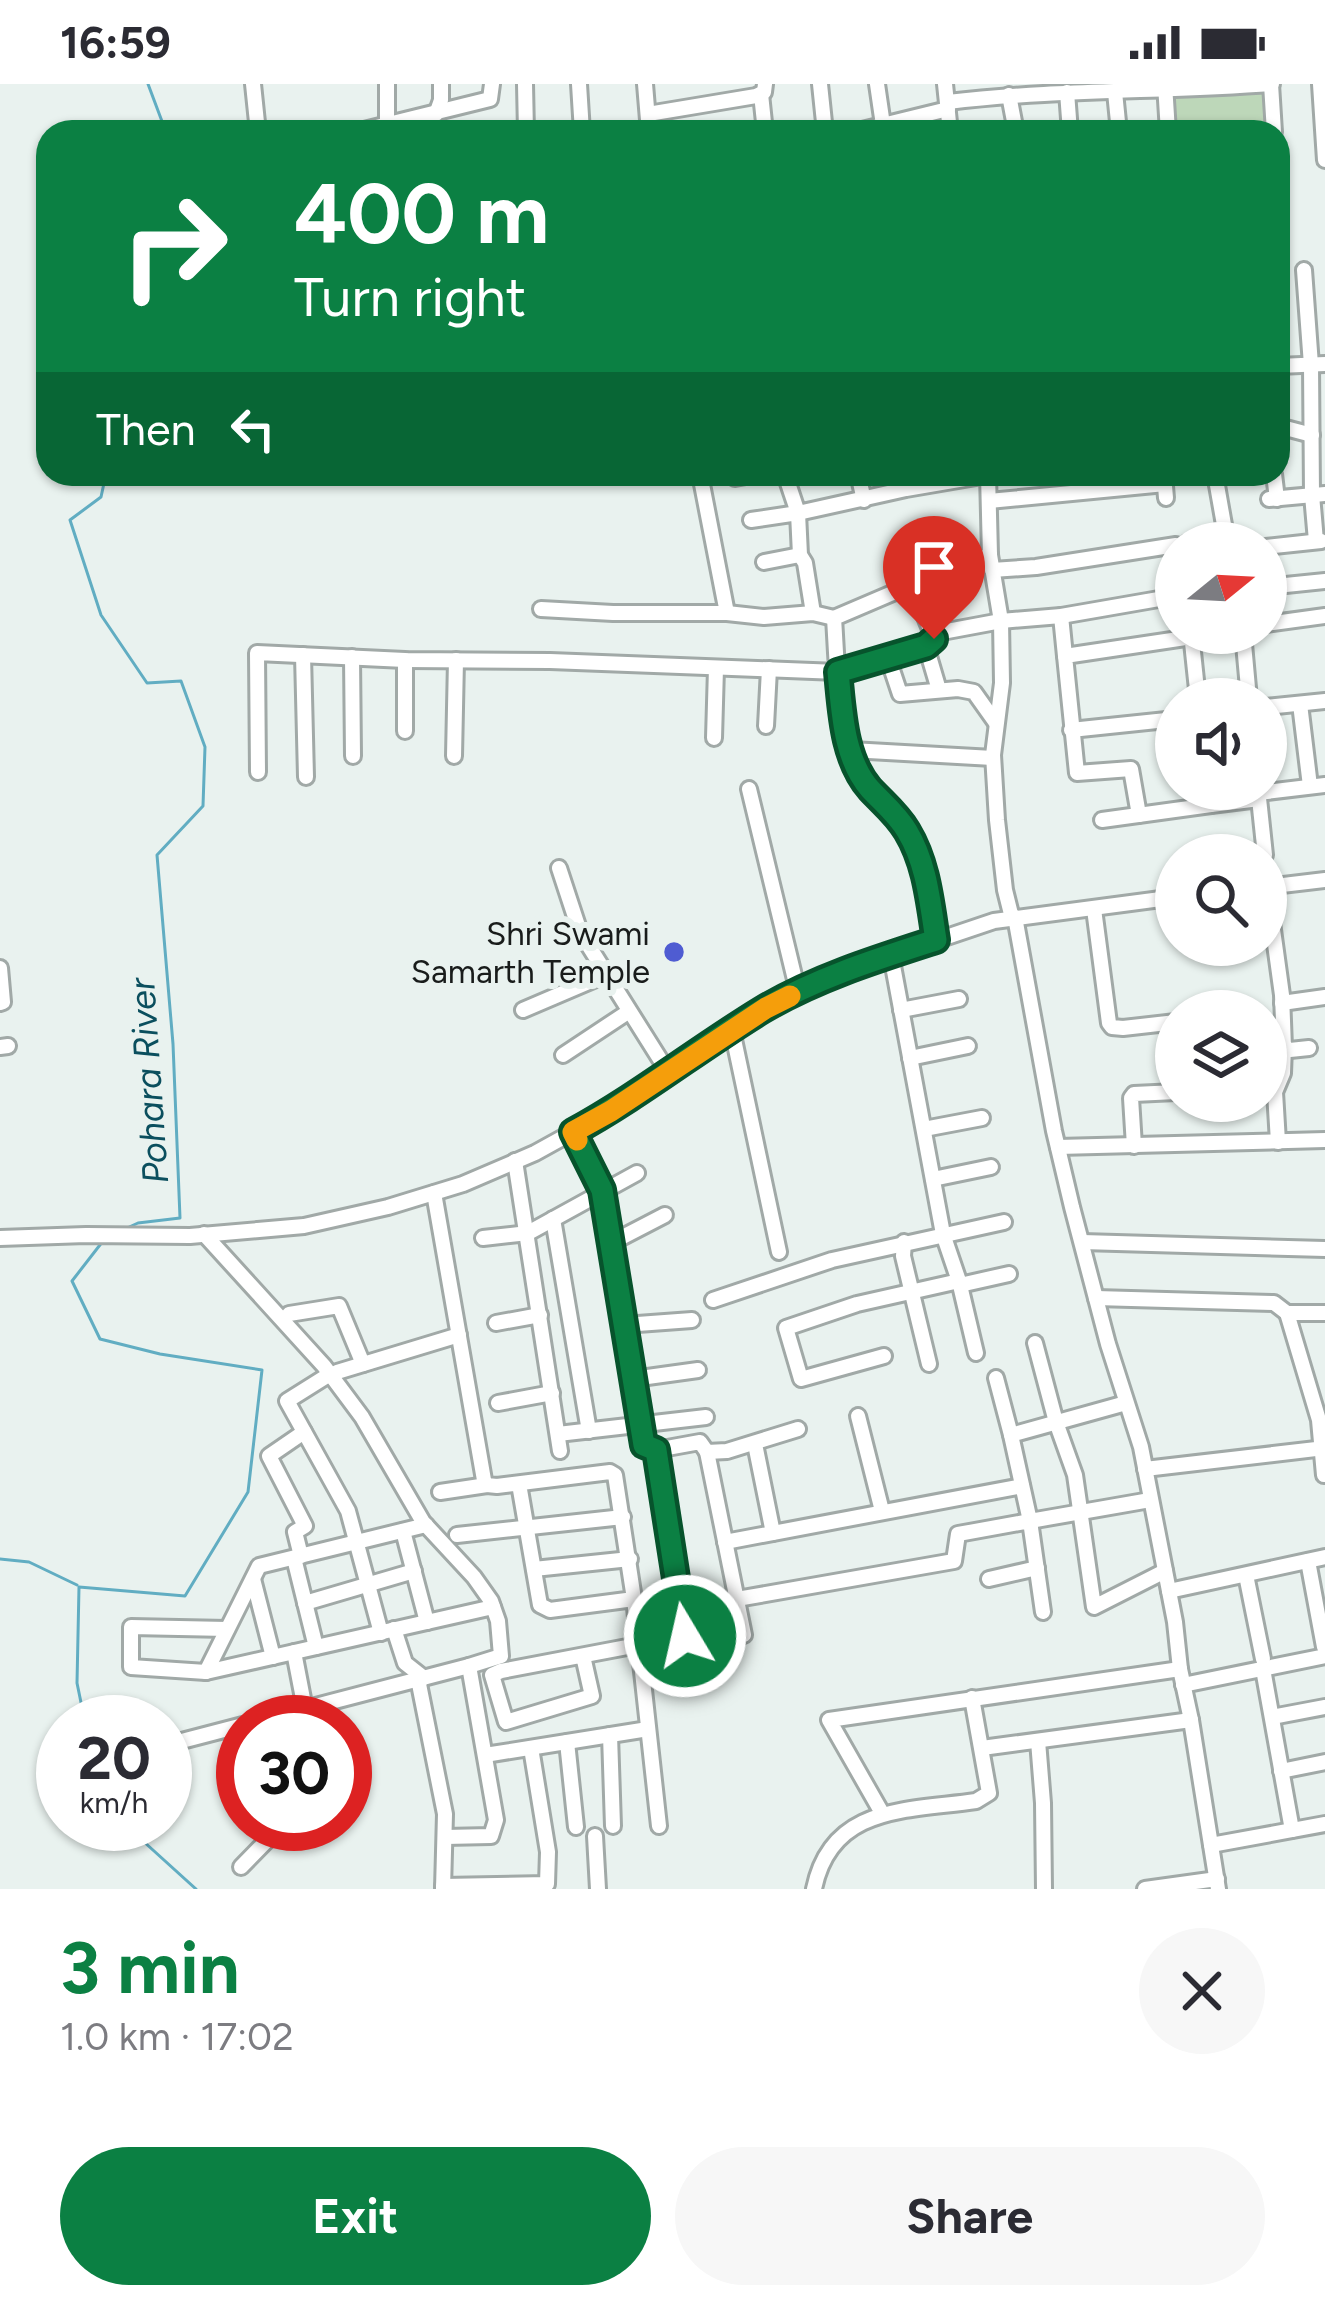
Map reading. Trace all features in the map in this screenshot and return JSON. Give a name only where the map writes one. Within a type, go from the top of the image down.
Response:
[{"type":"street","points":[[253,84],[258,120]]},
{"type":"street","points":[[387,84],[387,120]]},
{"type":"street","points":[[436,114],[441,84]]},
{"type":"street","points":[[415,120],[490,99],[492,84]]},
{"type":"street","points":[[525,84],[526,120]]},
{"type":"street","points":[[580,84],[582,120]]},
{"type":"street","points":[[646,84],[648,120]]},
{"type":"street","points":[[820,84],[824,120]]},
{"type":"street","points":[[877,84],[882,120]]},
{"type":"street","points":[[945,84],[949,120]]},
{"type":"street","points":[[900,120],[1010,95],[1272,84],[1274,120]]},
{"type":"street","points":[[1320,84],[1325,160]]},
{"type":"street","points":[[1165,86],[1167,120]]},
{"type":"street","points":[[648,114],[762,89],[764,120]]},
{"type":"street","points":[[1067,92],[1069,120]]},
{"type":"street","points":[[1115,92],[1118,120]]},
{"type":"street","points":[[1010,95],[1014,120]]},
{"type":"street","points":[[1287,545],[1321,541],[1312,435],[1318,365],[1304,270]]},
{"type":"street","points":[[1290,431],[1312,435]]},
{"type":"street","points":[[702,486],[727,613]]},
{"type":"street","points":[[789,486],[798,513],[800,555],[813,613]]},
{"type":"street","points":[[861,486],[864,500]]},
{"type":"street","points":[[751,520],[864,500],[903,486]]},
{"type":"street","points":[[988,486],[991,563],[1001,621],[1002,683],[993,758],[1005,890],[1058,1147],[1145,1469],[1218,1884],[1145,1889]]},
{"type":"street","points":[[988,501],[1154,486]]},
{"type":"street","points":[[1218,486],[1226,522]]},
{"type":"street","points":[[1274,486],[1273,499],[1318,495]]},
{"type":"street","points":[[541,610],[813,613],[834,618],[912,585],[991,563],[1036,568],[1155,548]]},
{"type":"street","points":[[764,562],[800,555]]},
{"type":"street","points":[[1287,585],[1325,581]]},
{"type":"street","points":[[912,585],[939,690]]},
{"type":"street","points":[[259,772],[257,652],[838,672],[930,643],[942,632],[1155,600]]},
{"type":"street","points":[[1061,616],[1077,773],[1131,769],[1138,815]]},
{"type":"street","points":[[1287,621],[1325,616]]},
{"type":"street","points":[[834,618],[844,730],[868,786],[888,805],[920,856],[936,940]]},
{"type":"street","points":[[1065,656],[1155,641]]},
{"type":"street","points":[[303,655],[306,777]]},
{"type":"street","points":[[352,657],[353,756]]},
{"type":"street","points":[[888,658],[900,694],[974,692],[996,723]]},
{"type":"street","points":[[404,731],[405,660]]},
{"type":"street","points":[[454,756],[456,660]]},
{"type":"street","points":[[714,738],[716,668]]},
{"type":"street","points":[[766,726],[769,669]]},
{"type":"street","points":[[1287,705],[1325,701]]},
{"type":"street","points":[[1287,790],[1318,786],[1300,704]]},
{"type":"street","points":[[1071,730],[1155,721]]},
{"type":"street","points":[[1306,744],[1325,742]]},
{"type":"street","points":[[851,750],[993,758]]},
{"type":"street","points":[[749,789],[798,992]]},
{"type":"street","points":[[1102,820],[1158,810]]},
{"type":"street","points":[[559,868],[580,932],[668,1072]]},
{"type":"street","points":[[1287,884],[1325,880]]},
{"type":"street","points":[[0,1238],[197,1235],[304,1226],[388,1207],[463,1184],[573,1132],[766,1008],[831,976],[1014,918],[1155,901]]},
{"type":"street","points":[[1094,909],[1107,1018],[1112,1027],[1155,1024]]},
{"type":"street","points":[[891,955],[943,1234],[976,1353]]},
{"type":"street","points":[[0,968],[0,1003]]},
{"type":"street","points":[[523,1010],[605,975]]},
{"type":"street","points":[[1287,1006],[1325,997]]},
{"type":"street","points":[[901,1010],[958,999]]},
{"type":"street","points":[[563,1055],[628,1012]]},
{"type":"street","points":[[732,1030],[779,1252]]},
{"type":"street","points":[[910,1058],[968,1046]]},
{"type":"street","points":[[1287,1049],[1309,1048]]},
{"type":"street","points":[[1134,1146],[1130,1098],[1155,1093]]},
{"type":"street","points":[[924,1129],[982,1118]]},
{"type":"street","points":[[1275,1122],[1278,1142]]},
{"type":"street","points":[[573,1132],[602,1192],[644,1445],[656,1450],[700,1442],[707,1452],[745,1635]]},
{"type":"street","points":[[1058,1147],[1325,1140]]},
{"type":"street","points":[[515,1161],[560,1451]]},
{"type":"street","points":[[933,1179],[992,1167]]},
{"type":"street","points":[[483,1238],[528,1233],[637,1173]]},
{"type":"street","points":[[434,1192],[487,1485]]},
{"type":"street","points":[[611,1243],[665,1215]]},
{"type":"street","points":[[553,1219],[589,1431]]},
{"type":"street","points":[[713,1300],[832,1260],[1004,1222]]},
{"type":"street","points":[[197,1235],[334,1373],[426,1525],[474,1576],[498,1621],[501,1664],[492,1676],[506,1722],[592,1696],[583,1656]]},
{"type":"street","points":[[904,1242],[903,1256],[928,1364]]},
{"type":"street","points":[[1082,1242],[1325,1249]]},
{"type":"street","points":[[884,1356],[801,1379],[786,1328],[856,1304],[1009,1274]]},
{"type":"street","points":[[1096,1298],[1274,1303],[1287,1313],[1319,1420],[1324,1475]]},
{"type":"street","points":[[289,1314],[339,1306],[362,1364]]},
{"type":"street","points":[[1287,1313],[1325,1313]]},
{"type":"street","points":[[496,1323],[540,1315]]},
{"type":"street","points":[[624,1325],[692,1321]]},
{"type":"street","points":[[459,1335],[334,1373],[287,1401],[348,1511],[387,1631],[405,1663],[421,1679],[445,1814],[443,1887],[547,1884],[548,1852],[531,1748]]},
{"type":"street","points":[[1035,1343],[1075,1474],[1094,1607],[1165,1571]]},
{"type":"street","points":[[633,1379],[698,1370]]},
{"type":"street","points":[[996,1378],[1030,1521],[1043,1612]]},
{"type":"street","points":[[498,1403],[552,1393]]},
{"type":"street","points":[[1011,1435],[1126,1403]]},
{"type":"street","points":[[858,1416],[882,1511]]},
{"type":"street","points":[[558,1434],[706,1417]]},
{"type":"street","points":[[707,1452],[755,1444],[797,1429]]},
{"type":"street","points":[[304,1432],[269,1456],[305,1526],[295,1532],[297,1557],[316,1647]]},
{"type":"street","points":[[755,1444],[773,1533]]},
{"type":"street","points":[[1145,1469],[1324,1449]]},
{"type":"street","points":[[369,1695],[469,1666],[583,1656],[685,1636],[656,1450]]},
{"type":"street","points":[[440,1492],[610,1472],[617,1478],[659,1826]]},
{"type":"street","points":[[519,1484],[540,1605],[550,1610],[634,1599]]},
{"type":"street","points":[[725,1542],[1022,1486]]},
{"type":"street","points":[[737,1599],[954,1561],[958,1534],[1150,1501]]},
{"type":"street","points":[[457,1535],[623,1517]]},
{"type":"street","points":[[206,1672],[259,1566],[426,1525]]},
{"type":"street","points":[[404,1531],[427,1622]]},
{"type":"street","points":[[1169,1591],[1325,1557]]},
{"type":"street","points":[[533,1569],[630,1559]]},
{"type":"street","points":[[1308,1561],[1324,1647]]},
{"type":"street","points":[[989,1579],[1037,1568]]},
{"type":"street","points":[[305,1603],[414,1571]]},
{"type":"street","points":[[1246,1574],[1292,1830]]},
{"type":"street","points":[[253,1579],[273,1657]]},
{"type":"street","points":[[227,1629],[131,1627],[131,1667],[206,1672],[493,1607]]},
{"type":"street","points":[[294,1652],[301,1695]]},
{"type":"street","points":[[882,1813],[829,1720],[1325,1656]]},
{"type":"street","points":[[445,1837],[491,1836],[496,1820],[469,1666]]},
{"type":"street","points":[[814,1889],[818,1870],[844,1832],[882,1813],[986,1797],[972,1699]]},
{"type":"street","points":[[1272,1717],[1325,1707]]},
{"type":"street","points":[[982,1748],[1191,1720]]},
{"type":"street","points":[[484,1755],[648,1729]]},
{"type":"street","points":[[610,1735],[613,1826]]},
{"type":"street","points":[[1038,1741],[1044,1889]]},
{"type":"street","points":[[567,1742],[576,1827]]},
{"type":"street","points":[[1281,1771],[1325,1762]]},
{"type":"street","points":[[1211,1845],[1325,1824]]},
{"type":"street","points":[[595,1836],[598,1889]]},
{"type":"street","points":[[241,1867],[257,1851]]},
{"type":"green space","points":[[1264,90],[1265,120],[1172,120],[1169,93]]},
{"type":"waterway","name":"Pohara River","points":[[148,84],[162,120]]},
{"type":"waterway","name":"Pohara River","points":[[103,486],[101,497],[70,520],[101,615],[147,683],[181,681],[205,747],[203,806],[157,855],[173,1044],[180,1218],[127,1228]]},
{"type":"waterway","name":"Pohara River","points":[[79,1695],[79,1587],[185,1596],[248,1492],[262,1370],[100,1339],[72,1281],[103,1241]]},
{"type":"waterway","points":[[0,1559],[29,1562],[77,1585]]},
{"type":"waterway","name":"Pohara River","points":[[154,1851],[196,1889]]},
{"type":"slow traffic","points":[[577,1140],[573,1132],[790,996]]},
{"type":"place","name":"Shri Swami Samarth Temple","points":[[674,952]]},
{"type":"route","points":[[685,1636],[656,1450],[644,1445],[602,1190],[573,1132],[766,1008],[831,976],[936,940],[920,856],[888,805],[868,786],[854,759],[844,730],[838,672],[926,646],[934,639]]}]
